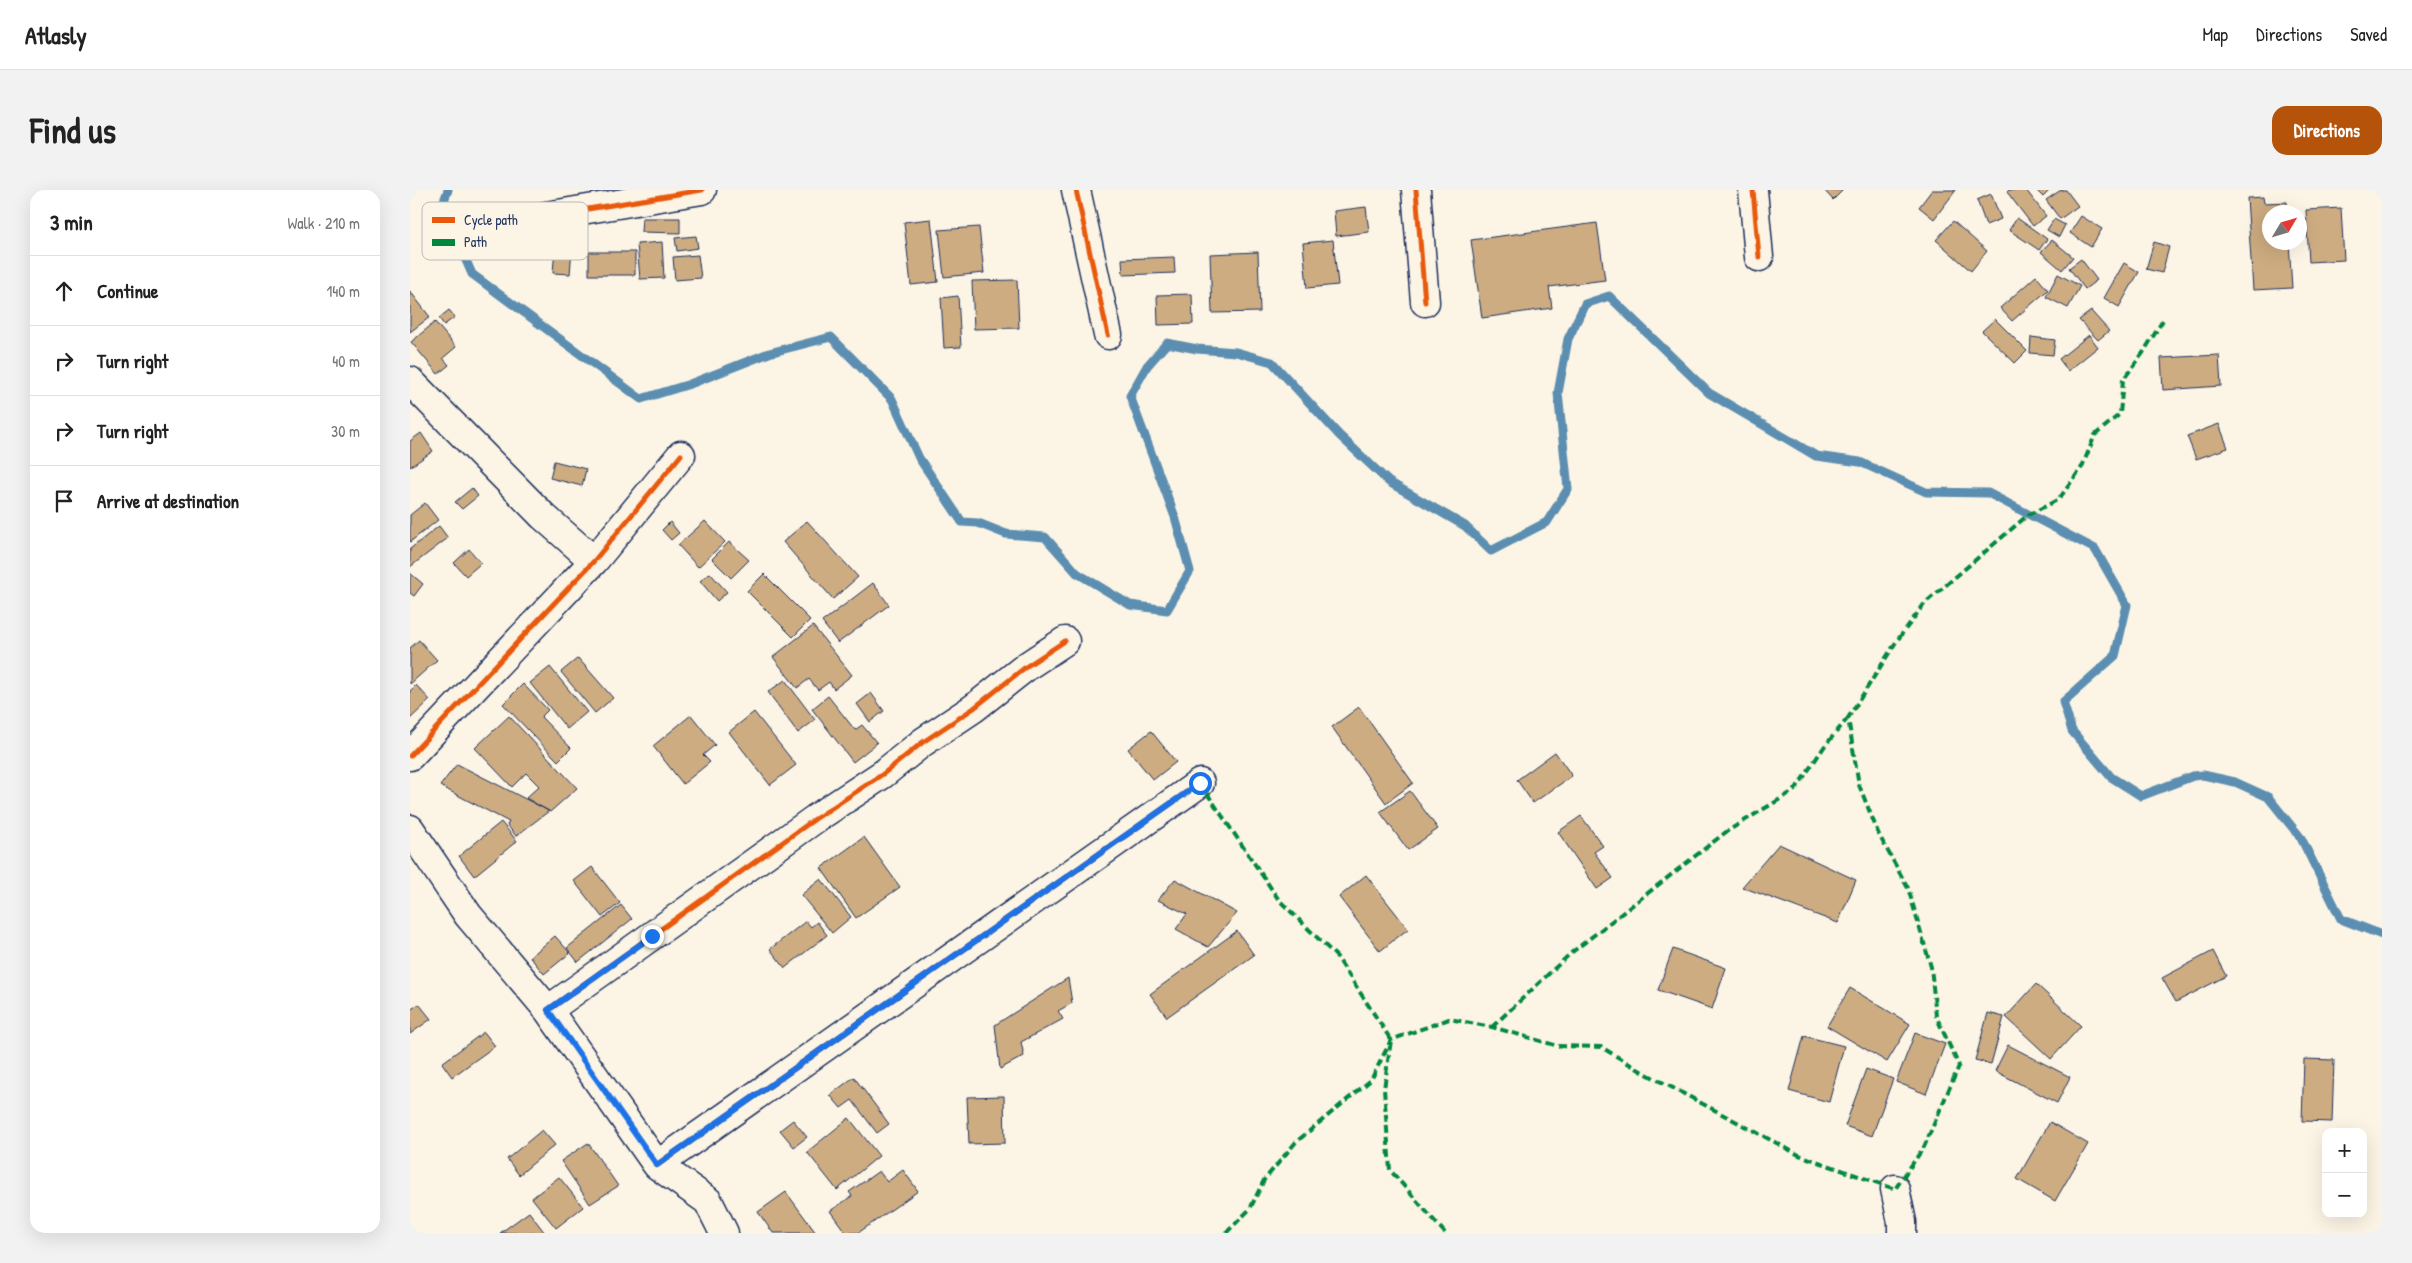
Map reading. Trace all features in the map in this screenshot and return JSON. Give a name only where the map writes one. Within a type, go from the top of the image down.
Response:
[{"type":"street","points":[[588,209],[702,190]]},
{"type":"street","points":[[1076,190],[1108,335]]},
{"type":"street","points":[[1416,190],[1426,302]]},
{"type":"street","points":[[1753,190],[1759,257]]},
{"type":"street","points":[[410,381],[543,516],[594,562]]},
{"type":"street","points":[[410,756],[594,562],[681,455]]},
{"type":"street","points":[[548,1010],[815,818],[883,774],[923,742],[974,708],[1026,666],[1065,641]]},
{"type":"street","points":[[657,1165],[1200,783]]},
{"type":"street","points":[[410,829],[468,915],[548,1010],[657,1165],[708,1201],[724,1233]]},
{"type":"street","points":[[1895,1189],[1902,1222],[1902,1233]]},
{"type":"building","points":[[1824,190],[1843,190],[1833,200]]},
{"type":"building","points":[[1932,190],[1956,190],[1934,219],[1919,207]]},
{"type":"building","points":[[2009,190],[2026,190],[2046,216],[2033,226],[2007,192]]},
{"type":"building","points":[[2036,190],[2050,190],[2043,197]]},
{"type":"building","points":[[2061,190],[2066,190],[2078,206],[2060,219],[2046,200]]},
{"type":"building","points":[[1991,194],[2001,219],[1986,225],[1977,200]]},
{"type":"building","points":[[2263,197],[2264,203],[2287,202],[2287,205],[2262,205],[2262,250],[2290,250],[2292,288],[2253,290],[2247,198]]},
{"type":"building","points":[[1366,207],[1369,232],[1336,236],[1334,211]]},
{"type":"building","points":[[2341,208],[2344,260],[2309,262],[2307,210]]},
{"type":"building","points":[[2081,216],[2102,229],[2091,247],[2070,233]]},
{"type":"building","points":[[642,218],[680,218],[680,233],[641,232]]},
{"type":"building","points":[[2017,218],[2047,239],[2039,250],[2009,230]]},
{"type":"building","points":[[931,219],[938,282],[911,285],[904,222]]},
{"type":"building","points":[[2054,219],[2065,225],[2059,237],[2047,230]]},
{"type":"building","points":[[1953,221],[1987,251],[1971,271],[1936,240]]},
{"type":"building","points":[[1597,223],[1605,280],[1549,287],[1552,308],[1482,318],[1471,240]]},
{"type":"building","points":[[979,227],[984,273],[944,277],[939,230]]},
{"type":"building","points":[[696,236],[698,248],[677,251],[675,238]]},
{"type":"building","points":[[1333,240],[1338,285],[1307,288],[1303,243]]},
{"type":"building","points":[[2052,240],[2073,257],[2062,270],[2041,252]]},
{"type":"building","points":[[662,242],[664,278],[640,279],[637,244]]},
{"type":"building","points":[[2154,242],[2169,247],[2162,273],[2146,269]]},
{"type":"building","points":[[589,252],[635,252],[635,275],[589,275]]},
{"type":"building","points":[[1258,252],[1260,312],[1212,313],[1210,254]]},
{"type":"building","points":[[698,255],[701,278],[675,280],[673,257]]},
{"type":"building","points":[[1174,257],[1175,273],[1123,275],[1122,259]]},
{"type":"building","points":[[2081,259],[2097,280],[2085,289],[2069,268]]},
{"type":"building","points":[[554,260],[571,260],[570,274],[553,273]]},
{"type":"building","points":[[2124,263],[2139,272],[2119,307],[2104,298]]},
{"type":"building","points":[[2058,274],[2080,286],[2068,308],[2046,297]]},
{"type":"building","points":[[2036,276],[2048,290],[2012,321],[2000,308]]},
{"type":"building","points":[[1017,280],[1019,328],[974,329],[972,281]]},
{"type":"building","points":[[410,291],[430,317],[410,332]]},
{"type":"building","points":[[1192,294],[1193,324],[1158,325],[1157,295]]},
{"type":"building","points":[[958,296],[961,347],[944,348],[941,298]]},
{"type":"building","points":[[449,310],[455,317],[444,325],[439,318]]},
{"type":"building","points":[[2091,311],[2109,331],[2098,340],[2079,320]]},
{"type":"building","points":[[1995,319],[2027,351],[2015,363],[1982,331]]},
{"type":"building","points":[[435,322],[456,347],[443,358],[449,365],[438,374],[411,342]]},
{"type":"building","points":[[2089,335],[2098,347],[2068,371],[2059,359]]},
{"type":"building","points":[[2031,337],[2055,340],[2053,355],[2030,353]]},
{"type":"building","points":[[2219,355],[2221,386],[2163,390],[2161,358]]},
{"type":"building","points":[[2219,424],[2228,448],[2196,459],[2187,436]]},
{"type":"building","points":[[421,433],[433,451],[410,467],[410,441]]},
{"type":"building","points":[[554,461],[586,469],[582,486],[550,478]]},
{"type":"building","points":[[472,488],[478,496],[462,509],[455,502]]},
{"type":"building","points":[[425,503],[438,520],[410,542],[410,515]]},
{"type":"building","points":[[705,521],[725,542],[698,567],[678,545]]},
{"type":"building","points":[[807,521],[858,577],[833,599],[783,542]]},
{"type":"building","points":[[670,522],[679,533],[671,540],[662,530]]},
{"type":"building","points":[[439,526],[448,538],[410,567],[410,549]]},
{"type":"building","points":[[729,542],[749,560],[731,578],[712,559]]},
{"type":"building","points":[[469,549],[481,563],[466,576],[454,563]]},
{"type":"building","points":[[410,573],[423,584],[414,596],[410,593]]},
{"type":"building","points":[[710,573],[727,592],[717,601],[700,581]]},
{"type":"building","points":[[764,574],[810,620],[793,637],[747,591]]},
{"type":"building","points":[[873,583],[889,605],[838,643],[822,622]]},
{"type":"building","points":[[813,626],[852,675],[834,689],[829,682],[818,690],[809,679],[797,688],[773,657]]},
{"type":"building","points":[[419,640],[437,660],[410,684],[410,648]]},
{"type":"building","points":[[578,658],[613,698],[595,713],[561,672]]},
{"type":"building","points":[[550,667],[587,712],[567,729],[530,683]]},
{"type":"building","points":[[785,680],[815,720],[798,733],[768,692]]},
{"type":"building","points":[[523,684],[548,710],[541,717],[571,748],[558,761],[503,704]]},
{"type":"building","points":[[416,685],[430,700],[410,719],[410,691]]},
{"type":"building","points":[[871,693],[884,711],[870,722],[857,704]]},
{"type":"building","points":[[828,696],[855,730],[862,725],[877,743],[853,762],[812,709]]},
{"type":"building","points":[[1359,707],[1413,783],[1386,803],[1332,727]]},
{"type":"building","points":[[754,712],[796,765],[770,785],[729,732]]},
{"type":"building","points":[[691,715],[715,745],[703,755],[710,762],[683,784],[653,746]]},
{"type":"building","points":[[509,716],[577,788],[550,812],[526,798],[539,786],[526,773],[512,787],[475,748]]},
{"type":"building","points":[[1151,731],[1176,762],[1153,780],[1128,749]]},
{"type":"building","points":[[1555,752],[1572,776],[1533,803],[1517,780]]},
{"type":"building","points":[[457,764],[549,811],[516,836],[507,825],[509,822],[440,786]]},
{"type":"building","points":[[1410,791],[1438,829],[1408,850],[1380,812]]},
{"type":"building","points":[[1581,816],[1603,846],[1594,852],[1613,878],[1597,889],[1558,832]]},
{"type":"building","points":[[501,822],[517,841],[474,876],[459,856]]},
{"type":"building","points":[[864,837],[900,887],[856,918],[821,868]]},
{"type":"building","points":[[1779,844],[1856,880],[1838,923],[1742,887]]},
{"type":"building","points":[[592,867],[620,903],[602,917],[574,881]]},
{"type":"building","points":[[1366,875],[1408,929],[1380,951],[1339,897]]},
{"type":"building","points":[[821,879],[851,917],[832,933],[801,895]]},
{"type":"building","points":[[1175,879],[1237,913],[1208,947],[1176,929],[1187,914],[1158,900]]},
{"type":"building","points":[[621,905],[632,919],[578,962],[567,948]]},
{"type":"building","points":[[806,921],[811,927],[817,922],[827,935],[785,968],[770,949]]},
{"type":"building","points":[[1237,931],[1254,955],[1167,1017],[1150,994]]},
{"type":"building","points":[[555,936],[570,953],[544,974],[530,957]]},
{"type":"building","points":[[1673,949],[1726,968],[1712,1009],[1658,990]]},
{"type":"building","points":[[2213,951],[2226,976],[2176,1002],[2162,978]]},
{"type":"building","points":[[1068,978],[1072,1003],[1058,1011],[1063,1019],[1021,1042],[1024,1056],[1000,1069],[995,1025]]},
{"type":"building","points":[[2036,984],[2081,1026],[2051,1059],[2006,1017]]},
{"type":"building","points":[[1850,988],[1910,1024],[1887,1062],[1827,1026]]},
{"type":"building","points":[[419,1004],[431,1019],[410,1034],[410,1010]]},
{"type":"building","points":[[1988,1013],[2004,1017],[1991,1064],[1975,1060]]},
{"type":"building","points":[[484,1032],[495,1046],[452,1077],[442,1063]]},
{"type":"building","points":[[1915,1033],[1945,1044],[1926,1094],[1896,1082]]},
{"type":"building","points":[[1804,1036],[1844,1046],[1829,1102],[1789,1091]]},
{"type":"building","points":[[2008,1045],[2070,1077],[2057,1103],[1995,1071]]},
{"type":"building","points":[[2304,1059],[2334,1060],[2332,1122],[2302,1121]]},
{"type":"building","points":[[1866,1069],[1893,1079],[1872,1136],[1845,1126]]},
{"type":"building","points":[[854,1077],[889,1124],[877,1133],[852,1100],[841,1108],[830,1095]]},
{"type":"building","points":[[1004,1096],[1005,1143],[969,1144],[967,1097]]},
{"type":"building","points":[[849,1118],[879,1156],[837,1190],[807,1152]]},
{"type":"building","points":[[793,1120],[807,1137],[794,1147],[780,1130]]},
{"type":"building","points":[[2050,1122],[2088,1144],[2055,1201],[2017,1179]]},
{"type":"building","points":[[542,1130],[555,1145],[519,1175],[507,1159]]},
{"type":"building","points":[[588,1143],[618,1186],[590,1204],[561,1161]]},
{"type":"building","points":[[903,1170],[918,1191],[858,1233],[846,1233],[830,1211],[852,1196],[849,1192],[879,1171],[887,1182]]},
{"type":"building","points":[[559,1177],[583,1207],[556,1228],[532,1198]]},
{"type":"building","points":[[786,1192],[816,1233],[773,1233],[758,1212]]},
{"type":"building","points":[[529,1212],[545,1233],[500,1233]]},
{"type":"waterway","points":[[444,202],[448,190]]},
{"type":"waterway","points":[[466,260],[472,274],[641,399],[690,384],[769,353],[831,337],[892,399],[919,458],[962,522],[978,523],[1006,534],[1045,537],[1077,573],[1130,605],[1167,610],[1190,571],[1175,517],[1130,396],[1147,366],[1167,343],[1197,349],[1236,352],[1272,362],[1339,435],[1389,482],[1465,526],[1491,551],[1547,522],[1568,489],[1558,393],[1568,339],[1585,304],[1609,296],[1709,393],[1816,456],[1860,462],[1926,492],[1988,493],[2095,549],[2127,605],[2115,656],[2063,702],[2072,731],[2111,777],[2141,796],[2193,776],[2203,775],[2235,782],[2268,797],[2301,838],[2341,919],[2382,935]]},
{"type":"marked path","points":[[1226,1233],[1250,1209],[1264,1180],[1296,1142],[1371,1080],[1391,1040],[1449,1019],[1492,1027],[1558,1046],[1601,1047],[1641,1071],[1799,1155],[1895,1189],[1924,1147],[1959,1066],[1936,1016],[1931,967],[1908,888],[1879,835],[1859,785],[1848,718],[1896,642],[1925,603],[2028,515],[2059,499],[2082,467],[2095,435],[2120,414],[2123,380],[2143,353],[2163,320]]},
{"type":"marked path","points":[[1492,1027],[1571,953],[1726,832],[1795,790],[1824,747],[1848,718]]},
{"type":"marked path","points":[[1200,783],[1279,900],[1337,957],[1391,1040],[1384,1089],[1390,1170],[1445,1233]]},
{"type":"cycle path","points":[[588,209],[702,190]]},
{"type":"cycle path","points":[[1076,190],[1108,335]]},
{"type":"cycle path","points":[[1416,190],[1425,302]]},
{"type":"cycle path","points":[[1753,190],[1759,257]]},
{"type":"cycle path","points":[[410,756],[594,561],[681,455]]},
{"type":"cycle path","points":[[548,1010],[815,819],[883,774],[923,742],[974,708],[1027,666],[1065,641]]},
{"type":"cycle path","points":[[657,1165],[1200,783]]},
{"type":"route","points":[[652,936],[548,1010],[657,1165],[1200,783]]}]
